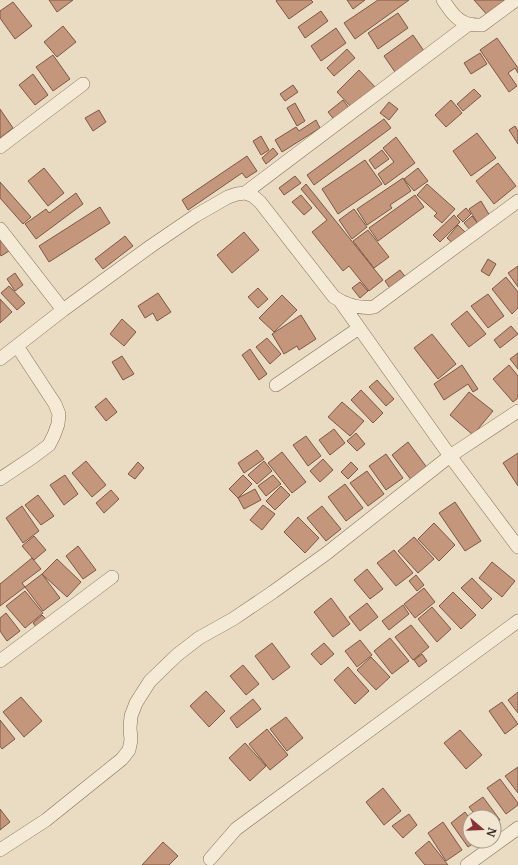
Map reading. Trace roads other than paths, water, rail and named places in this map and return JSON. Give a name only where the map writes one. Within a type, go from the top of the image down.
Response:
[{"type":"street","points":[[443,0],[460,21],[469,24],[482,25],[516,0]]},
{"type":"street","points":[[245,193],[469,24]]},
{"type":"street","points":[[0,147],[83,84]]},
{"type":"street","points":[[0,359],[63,310],[151,246],[195,216],[228,197],[237,194],[245,193],[253,196],[260,202],[334,297],[348,304],[367,308],[374,307],[518,201]]},
{"type":"street","points":[[0,228],[63,310]]},
{"type":"street","points":[[340,301],[450,456],[518,547]]},
{"type":"street","points":[[276,386],[359,328]]},
{"type":"street","points":[[0,479],[49,445],[58,424],[59,414],[55,404],[17,346]]},
{"type":"street","points":[[0,850],[46,820],[122,759],[129,750],[131,740],[131,716],[136,703],[150,681],[177,655],[200,638],[233,619],[273,592],[327,553],[450,456],[518,411]]},
{"type":"street","points":[[0,661],[112,577]]},
{"type":"street","points":[[210,859],[236,829],[518,621]]},
{"type":"street","points":[[467,865],[518,828]]}]
